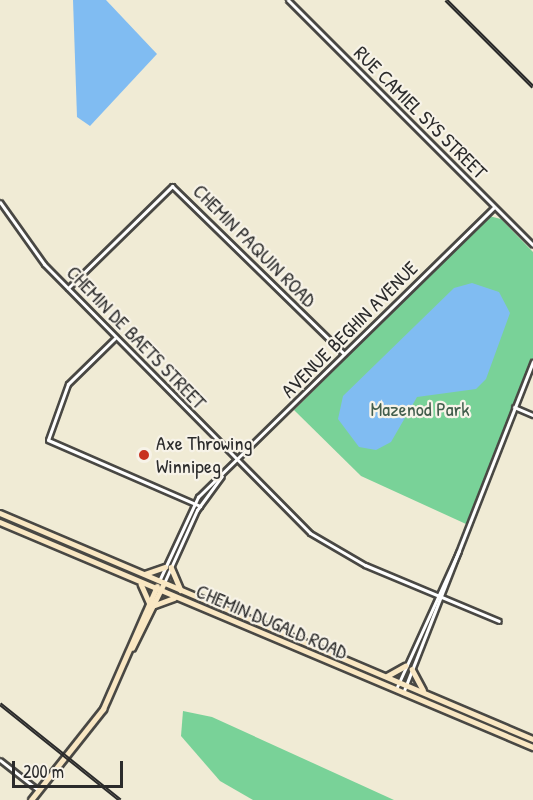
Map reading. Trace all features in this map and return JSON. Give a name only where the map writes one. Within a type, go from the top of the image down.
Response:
[{"type":"main road","name":"CHEMIN DUGALD ROAD","points":[[0,513],[533,738]]},
{"type":"main road","name":"CHEMIN DUGALD ROAD","points":[[0,522],[533,747]]},
{"type":"main road","points":[[143,574],[165,567]]},
{"type":"main road","points":[[171,567],[181,590]]},
{"type":"main road","points":[[136,579],[148,591],[151,606],[164,598],[179,598]]},
{"type":"main road","name":"AVENUE BEGHIN AVENUE","points":[[31,800],[107,701],[162,582]]},
{"type":"main road","points":[[383,676],[405,666]]},
{"type":"main road","points":[[412,669],[430,696]]},
{"type":"street","name":"RUE CAMIEL SYS STREET","points":[[288,0],[533,245]]},
{"type":"street","name":"CHEMIN PAQUIN ROAD","points":[[68,288],[172,186],[344,354]]},
{"type":"street","name":"CHEMIN DE BAETS STREET","points":[[0,202],[68,288],[310,533],[355,560],[499,621]]},
{"type":"street","name":"AVENUE BEGHIN AVENUE","points":[[162,582],[165,567],[194,503],[494,207]]},
{"type":"street","points":[[116,338],[68,384],[48,440],[200,506]]},
{"type":"street","points":[[403,693],[444,597],[514,407],[533,362]]},
{"type":"street","points":[[514,407],[533,415]]},
{"type":"street","name":"AVENUE BEGHIN AVENUE","points":[[162,582],[200,506],[225,472]]},
{"type":"street","points":[[396,689],[461,550]]},
{"type":"street","points":[[0,759],[39,790]]},
{"type":"green space","name":"Mazenod Park","points":[[489,216],[501,219],[533,252],[533,360],[466,524],[361,476],[294,410]]},
{"type":"green space","points":[[183,711],[212,717],[394,800],[253,800],[220,781],[181,736]]},
{"type":"water","points":[[73,0],[106,0],[157,54],[90,126],[77,117]]},
{"type":"water","points":[[472,283],[499,292],[510,313],[486,379],[476,389],[417,397],[391,442],[376,450],[359,447],[338,419],[343,396],[454,288]]},
{"type":"railway","points":[[446,0],[533,87]]},
{"type":"railway","points":[[0,704],[120,800]]},
{"type":"place","name":"Axe Throwing Winnipeg","points":[[144,455]]}]
